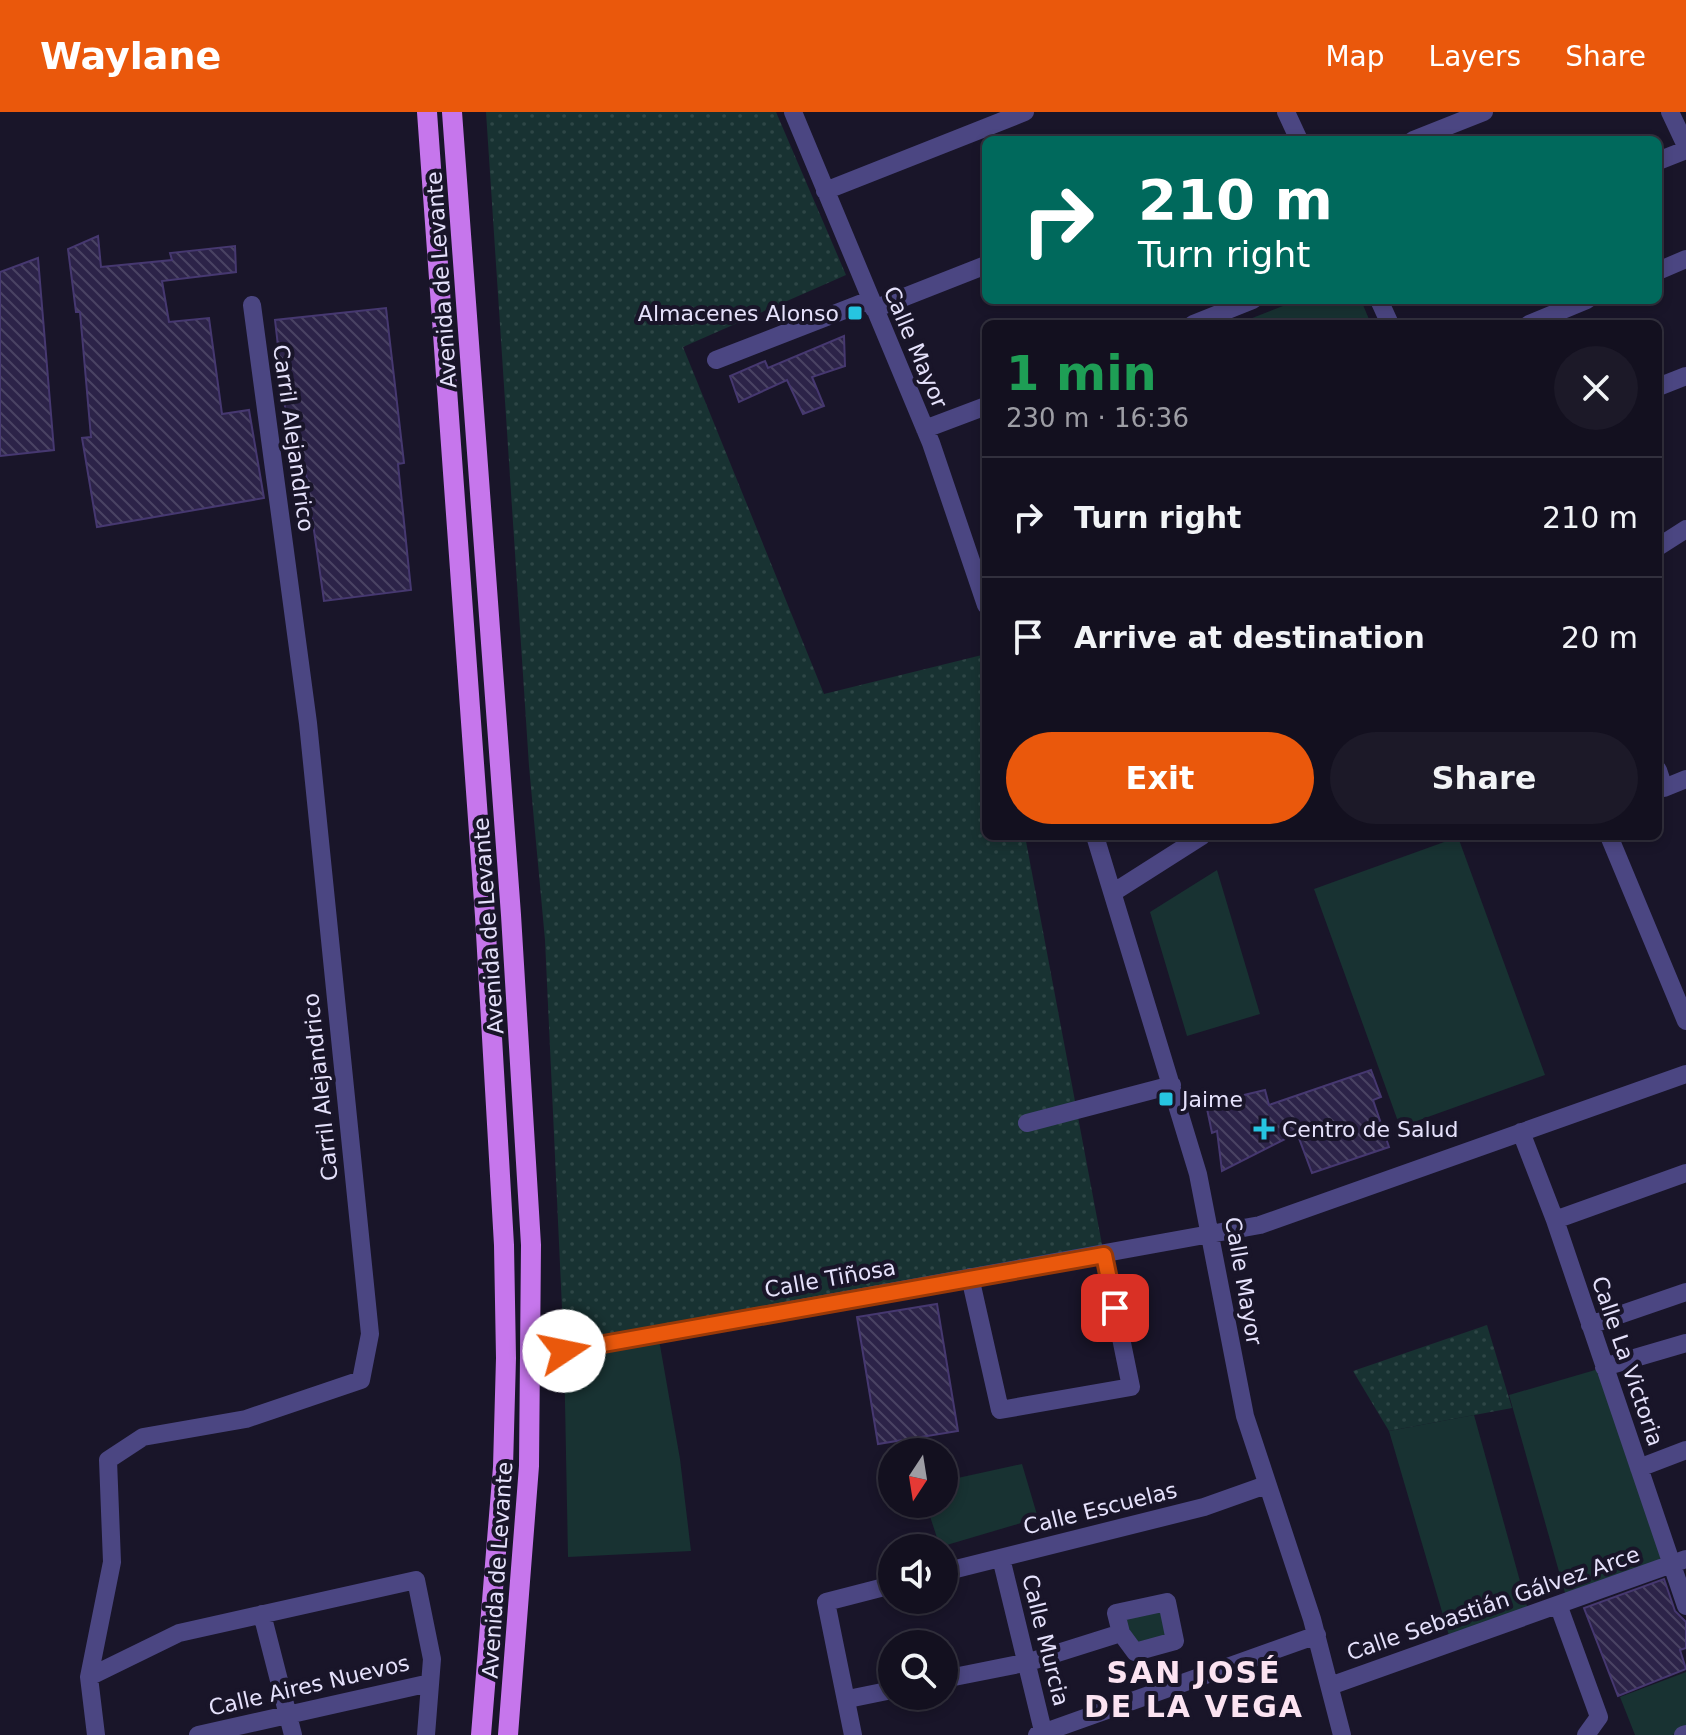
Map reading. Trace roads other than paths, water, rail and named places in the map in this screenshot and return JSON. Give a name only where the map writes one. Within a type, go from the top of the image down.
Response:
[{"type":"main road","name":"Avenida de Levante","points":[[420,112],[432,193]]},
{"type":"main road","name":"Avenida de Levante","points":[[427,112],[487,948],[503,1229],[506,1358],[503,1467],[481,1735]]},
{"type":"main road","name":"Avenida de Levante","points":[[452,112],[513,931],[531,1245],[529,1466],[508,1735]]},
{"type":"street","name":"Calle Mayor","points":[[793,112],[925,429],[982,595]]},
{"type":"street","points":[[825,191],[1025,112]]},
{"type":"street","points":[[1286,112],[1297,136]]},
{"type":"street","points":[[1423,136],[1484,112]]},
{"type":"street","points":[[1662,159],[1686,148],[1670,112]]},
{"type":"street","points":[[1662,269],[1686,259]]},
{"type":"street","points":[[716,360],[982,266]]},
{"type":"street","points":[[1203,320],[1243,304]]},
{"type":"street","points":[[1539,320],[1577,304]]},
{"type":"street","name":"Carril Alejandrico","points":[[89,1677],[112,1562],[108,1460],[143,1437],[246,1419],[361,1380],[370,1334],[308,723],[252,305]]},
{"type":"street","points":[[1662,385],[1686,376]]},
{"type":"street","points":[[925,429],[982,408]]},
{"type":"street","points":[[1662,544],[1686,529]]},
{"type":"street","points":[[968,558],[982,553]]},
{"type":"street","points":[[1662,782],[1664,788],[1686,779]]},
{"type":"street","name":"Calle Mayor","points":[[1096,840],[1172,1085],[1212,1234],[1240,1397],[1317,1635],[1339,1734]]},
{"type":"street","points":[[1114,892],[1196,840]]},
{"type":"street","points":[[1611,840],[1686,1021]]},
{"type":"street","name":"Calle Tiñosa","points":[[564,1351],[1104,1255],[1284,1218],[1686,1074]]},
{"type":"street","points":[[1027,1123],[1172,1085]]},
{"type":"street","name":"Calle La Victoria","points":[[1521,1132],[1555,1220],[1639,1468],[1679,1562],[1686,1606]]},
{"type":"street","points":[[1555,1220],[1686,1173]]},
{"type":"street","points":[[970,1277],[1000,1410],[1131,1387],[1104,1255]]},
{"type":"street","points":[[1590,1325],[1686,1292]]},
{"type":"street","points":[[1604,1367],[1686,1343]]},
{"type":"street","points":[[1639,1468],[1686,1450]]},
{"type":"street","name":"Calle Escuelas","points":[[958,1569],[1204,1507],[1266,1485]]},
{"type":"street","name":"Calle Murcia","points":[[1001,1558],[1029,1662],[1042,1734]]},
{"type":"street","name":"Calle Sebastián Gálvez Arce","points":[[1330,1686],[1679,1562]]},
{"type":"street","points":[[96,1735],[89,1677],[179,1633],[416,1580],[432,1659],[426,1735]]},
{"type":"street","points":[[853,1735],[826,1602],[878,1589]]},
{"type":"street","points":[[1559,1607],[1599,1717],[1586,1735]]},
{"type":"street","points":[[262,1614],[293,1735]]},
{"type":"street","points":[[958,1676],[1029,1662],[1121,1633]]},
{"type":"street","points":[[1042,1734],[1185,1679],[1317,1635]]},
{"type":"street","name":"Calle Aires Nuevos","points":[[198,1735],[430,1683]]},
{"type":"street","points":[[848,1699],[878,1693]]},
{"type":"place","name":"Almacenes Alonso","points":[[855,313]]},
{"type":"place","name":"Jaime","points":[[1166,1099]]},
{"type":"place","name":"Centro de Salud","points":[[1264,1129]]},
{"type":"district","name":"SAN JOSÉ DE LA VEGA","points":[[1194,1690]]}]
